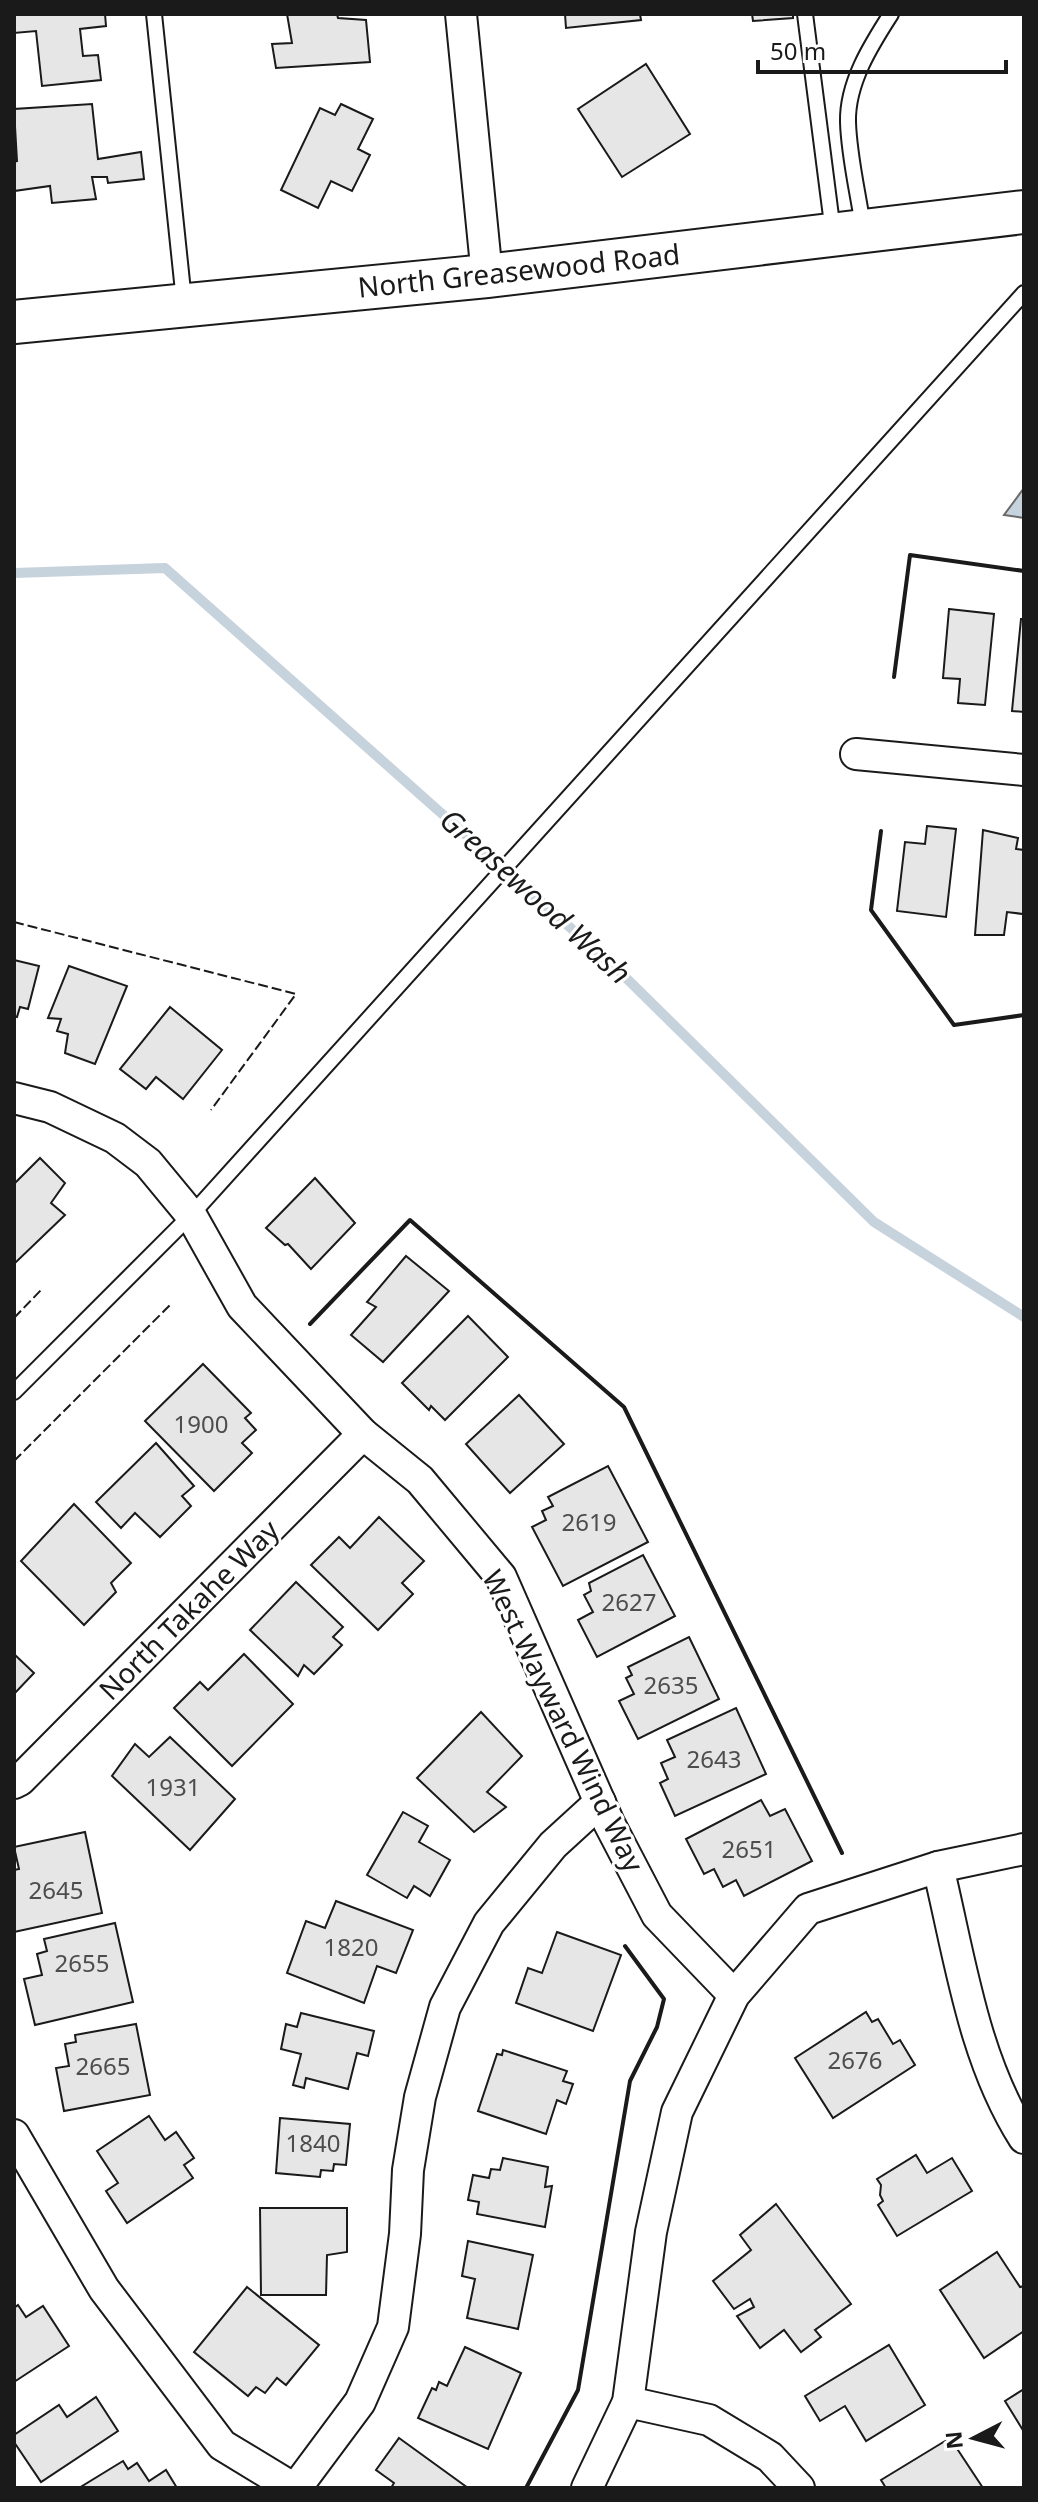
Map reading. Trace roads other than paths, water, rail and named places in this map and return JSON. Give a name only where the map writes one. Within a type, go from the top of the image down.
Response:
[{"type":"street","points":[[461,14],[487,276]]},
{"type":"street","name":"North Greasewood Road","points":[[14,322],[487,276],[1024,212]]},
{"type":"street","points":[[856,754],[1024,770]]},
{"type":"street","name":"West Wayward Wind Way","points":[[14,1098],[50,1107],[115,1138],[148,1163],[191,1215],[242,1306],[363,1434],[420,1480],[501,1577],[600,1802],[657,1915],[734,1995]]},
{"type":"street","name":"North Takahe Way","points":[[14,1783],[363,1434]]},
{"type":"street","points":[[14,2135],[104,2289],[222,2445],[294,2488],[360,2402],[393,2327],[405,2234],[408,2170],[420,2097],[445,2007],[489,1923],[553,1845],[600,1802]]},
{"type":"street","points":[[587,2488],[628,2402],[651,2232],[677,2112],[734,1995],[808,1909],[938,1867],[1024,1849]]},
{"type":"street","points":[[938,1867],[982,2049],[1010,2116],[1024,2138]]},
{"type":"street","points":[[628,2402],[709,2420],[770,2457],[799,2488]]},
{"type":"lane","points":[[154,14],[184,306]]},
{"type":"lane","points":[[805,14],[848,233]]},
{"type":"lane","points":[[848,233],[848,119],[854,84],[874,41],[891,14]]},
{"type":"lane","points":[[14,1392],[191,1215],[1024,293]]},
{"type":"waterway","name":"Greasewood Wash","points":[[14,573],[165,568],[618,970],[874,1222],[1024,1317]]}]
